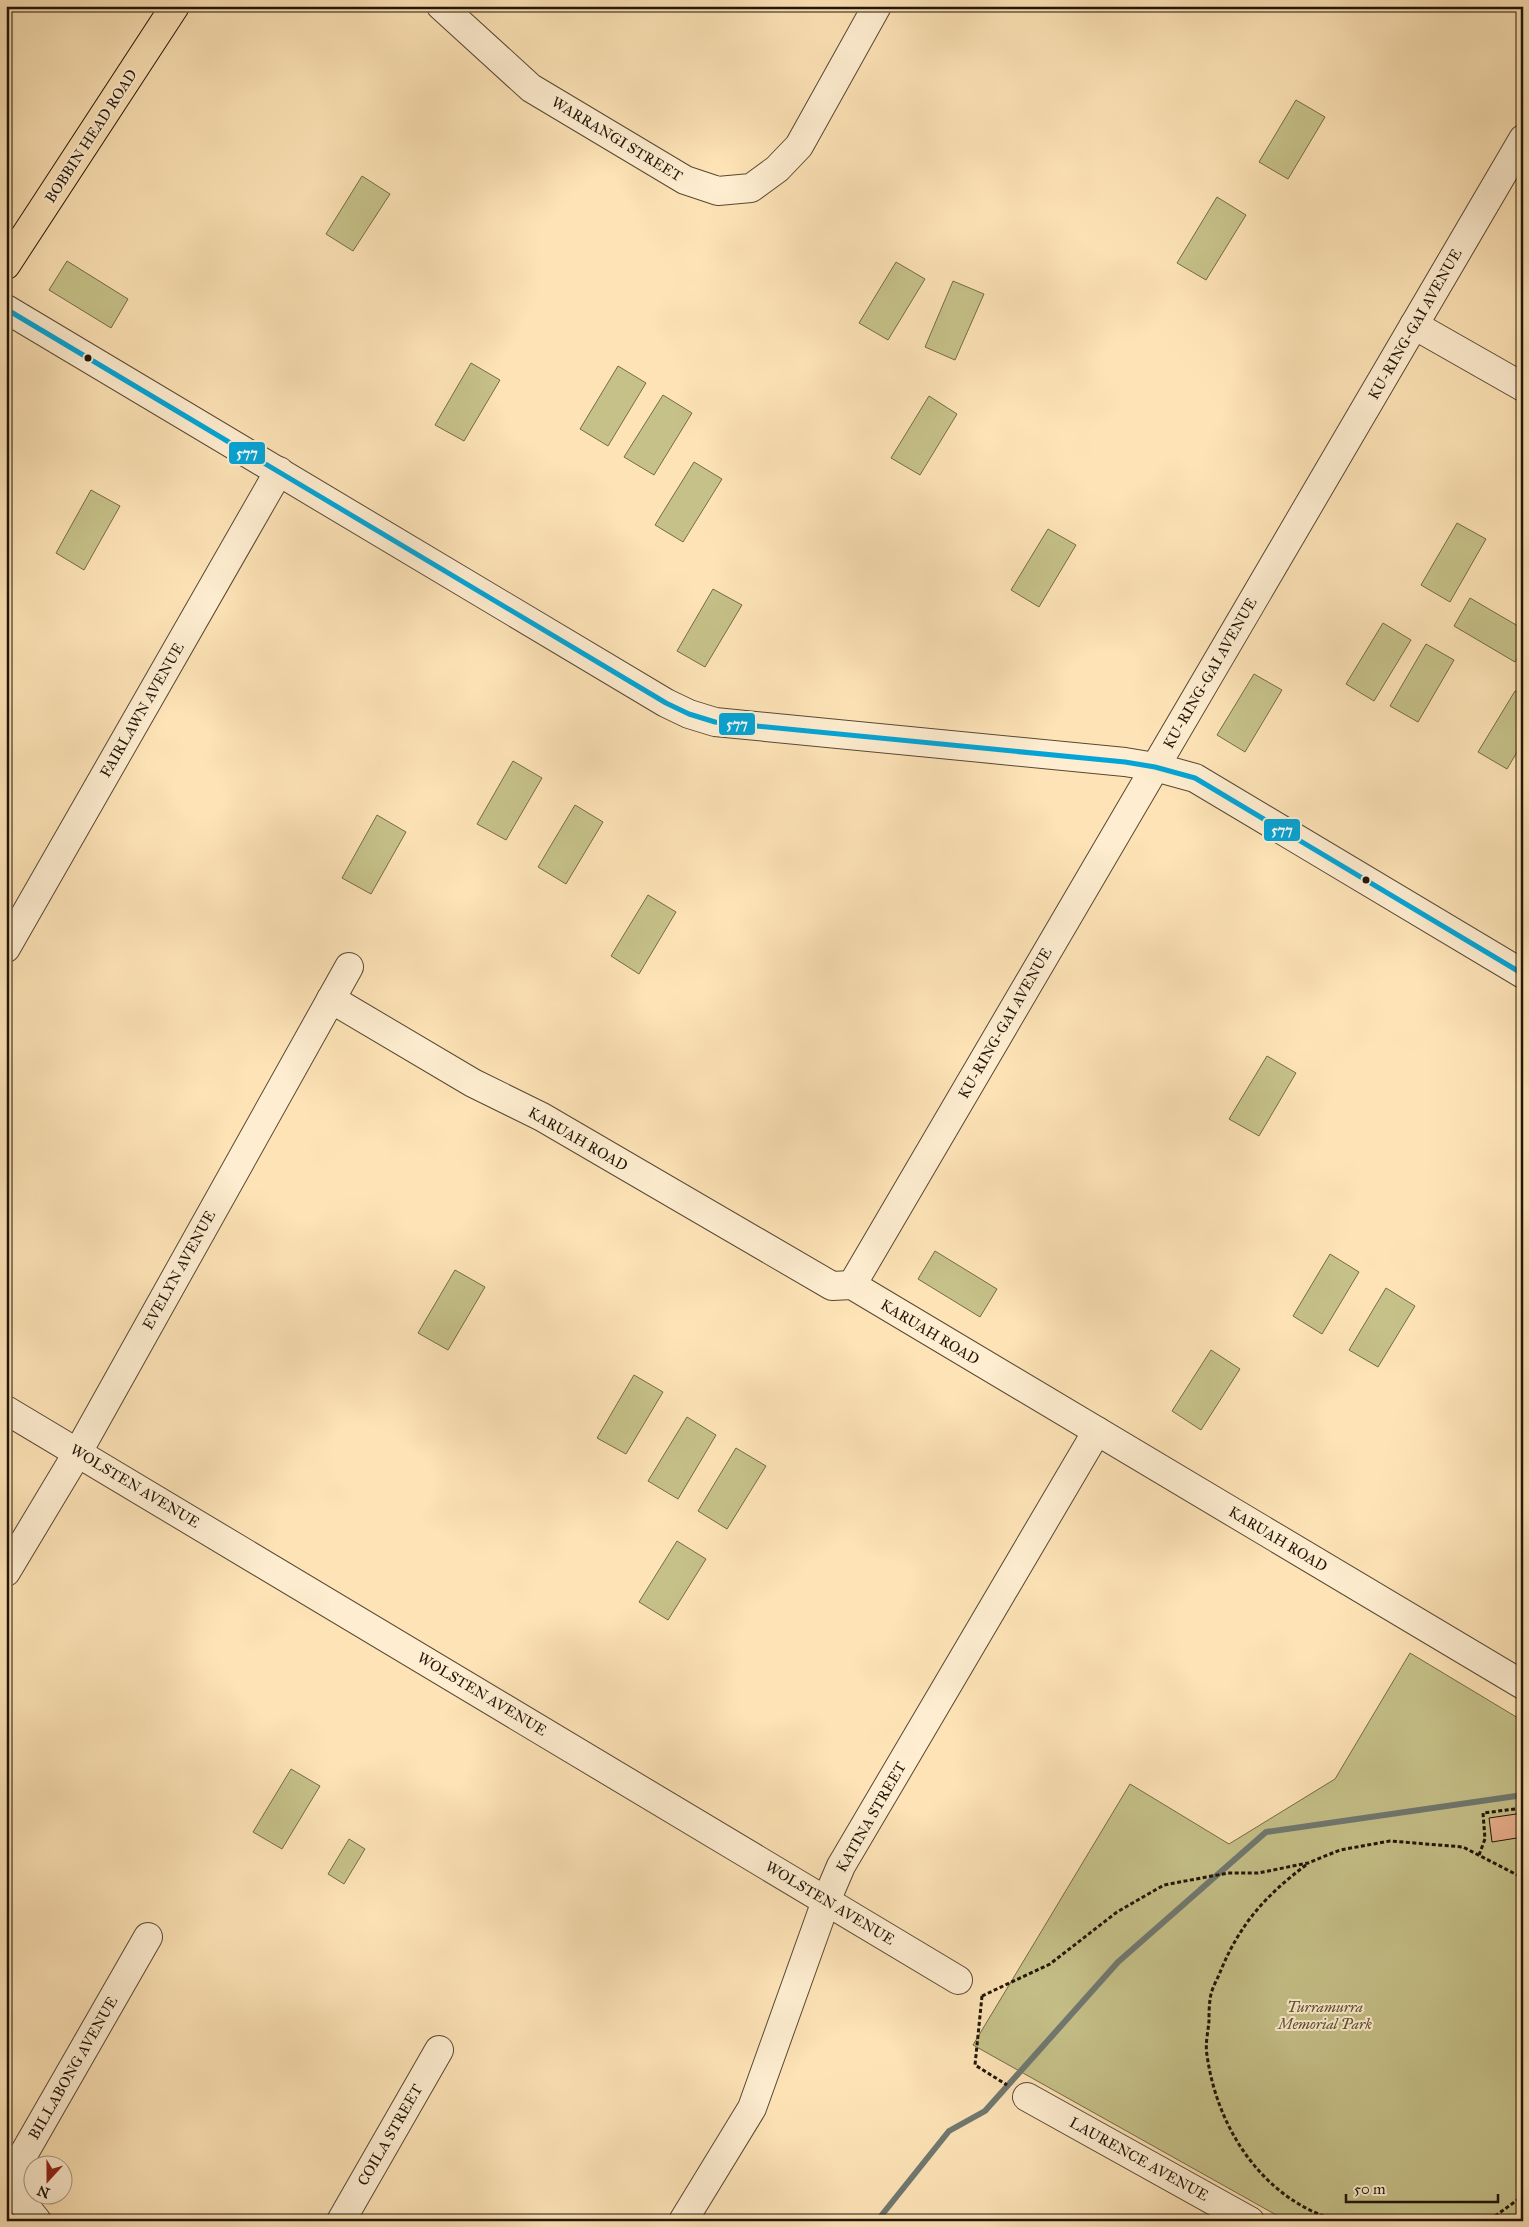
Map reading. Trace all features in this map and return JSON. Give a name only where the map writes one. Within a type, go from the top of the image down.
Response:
[{"type":"main road","name":"BOBBIN HEAD ROAD","points":[[7,263],[175,6]]},
{"type":"street","name":"WARRANGI STREET","points":[[441,6],[531,88],[685,180],[718,190],[751,188],[777,169],[799,146],[877,6]]},
{"type":"street","name":"KU-RING-GAI AVENUE","points":[[852,1285],[1523,139]]},
{"type":"street","points":[[6,309],[658,698],[688,714],[715,722],[1125,762],[1155,767],[1195,778],[1523,974]]},
{"type":"street","points":[[1414,324],[1523,387]]},
{"type":"street","name":"FAIRLAWN AVENUE","points":[[6,948],[279,471]]},
{"type":"street","name":"EVELYN AVENUE","points":[[6,1572],[78,1452],[349,967]]},
{"type":"street","name":"KARUAH ROAD","points":[[331,999],[473,1083],[542,1117],[832,1286],[852,1285],[1097,1431],[1520,1678]]},
{"type":"street","name":"WOLSTEN AVENUE","points":[[6,1410],[958,1980]]},
{"type":"street","name":"KATINA STREET","points":[[683,2221],[752,2108],[826,1901],[841,1866],[1097,1431]]},
{"type":"street","name":"BILLABONG AVENUE","points":[[37,2221],[6,2183],[148,1937]]},
{"type":"street","name":"COILA STREET","points":[[341,2221],[439,2050]]},
{"type":"street","name":"LAURENCE AVENUE","points":[[1021,2093],[1250,2221]]},
{"type":"path","points":[[1480,1855],[1485,1839],[1483,1813],[1523,1808]]},
{"type":"path","points":[[1339,2221],[1322,2216],[1289,2197],[1260,2174],[1223,2118],[1206,2054],[1211,1995],[1231,1946],[1255,1910],[1282,1883],[1308,1864],[1340,1850],[1390,1841],[1463,1848],[1523,1878]]},
{"type":"path","points":[[1021,2093],[975,2065],[982,1996],[1050,1964],[1117,1912],[1164,1885],[1228,1874],[1258,1873],[1308,1864]]},
{"type":"path","points":[[1483,2221],[1495,2216],[1523,2196]]},
{"type":"green space","points":[[1296,100],[1325,117],[1288,179],[1259,162]]},
{"type":"green space","points":[[362,176],[390,194],[353,251],[326,234]]},
{"type":"green space","points":[[1217,197],[1246,215],[1206,280],[1177,263]]},
{"type":"green space","points":[[67,261],[128,299],[111,328],[49,290]]},
{"type":"green space","points":[[896,262],[925,279],[888,340],[859,323]]},
{"type":"green space","points":[[953,281],[984,294],[955,360],[925,347]]},
{"type":"green space","points":[[471,363],[500,380],[464,441],[435,425]]},
{"type":"green space","points":[[618,366],[646,383],[608,446],[580,429]]},
{"type":"green space","points":[[663,395],[692,413],[654,475],[624,457]]},
{"type":"green space","points":[[929,396],[957,414],[920,475],[891,458]]},
{"type":"green space","points":[[694,462],[722,479],[683,542],[655,525]]},
{"type":"green space","points":[[91,490],[120,506],[84,570],[56,553]]},
{"type":"green space","points":[[1457,523],[1486,539],[1450,602],[1421,585]]},
{"type":"green space","points":[[1048,529],[1076,545],[1039,607],[1011,590]]},
{"type":"green space","points":[[713,589],[742,605],[705,667],[677,651]]},
{"type":"green space","points":[[1470,598],[1523,629],[1523,650],[1515,662],[1454,626]]},
{"type":"green space","points":[[1383,623],[1411,640],[1374,701],[1346,684]]},
{"type":"green space","points":[[1426,644],[1454,660],[1418,722],[1390,706]]},
{"type":"green space","points":[[1254,674],[1282,690],[1245,752],[1217,735]]},
{"type":"green space","points":[[1515,691],[1523,695],[1523,742],[1507,769],[1478,752]]},
{"type":"green space","points":[[513,761],[542,778],[506,840],[477,824]]},
{"type":"green space","points":[[575,805],[603,822],[566,884],[538,867]]},
{"type":"green space","points":[[377,815],[406,832],[371,894],[342,878]]},
{"type":"green space","points":[[648,895],[676,912],[639,974],[611,956]]},
{"type":"green space","points":[[1267,1056],[1296,1073],[1259,1136],[1229,1119]]},
{"type":"green space","points":[[935,1251],[997,1289],[980,1317],[918,1279]]},
{"type":"green space","points":[[1330,1254],[1359,1272],[1322,1334],[1293,1316]]},
{"type":"green space","points":[[455,1270],[485,1287],[448,1350],[418,1333]]},
{"type":"green space","points":[[1386,1288],[1415,1306],[1378,1367],[1349,1350]]},
{"type":"green space","points":[[1211,1350],[1240,1369],[1201,1430],[1172,1411]]},
{"type":"green space","points":[[634,1375],[663,1392],[626,1454],[597,1438]]},
{"type":"green space","points":[[687,1417],[716,1435],[678,1499],[648,1481]]},
{"type":"green space","points":[[736,1448],[766,1466],[727,1529],[698,1511]]},
{"type":"green space","points":[[677,1541],[706,1559],[668,1620],[639,1602]]},
{"type":"green space","name":"Turramurra Memorial Park","points":[[1410,1653],[1523,1721],[1523,2221],[1287,2221],[973,2045],[1130,1784],[1229,1844],[1335,1779]]},
{"type":"green space","points":[[291,1769],[320,1786],[282,1849],[253,1832]]},
{"type":"green space","points":[[349,1839],[365,1849],[344,1884],[328,1874]]},
{"type":"building","points":[[1523,1813],[1523,1837],[1492,1842],[1489,1818]]},
{"type":"waterway","points":[[877,2221],[949,2131],[985,2111],[1118,1962],[1266,1832],[1523,1795]]},
{"type":"transit line","name":"577","points":[[6,309],[666,703],[689,714],[715,722],[1125,762],[1155,767],[1195,778],[1523,974]]}]
